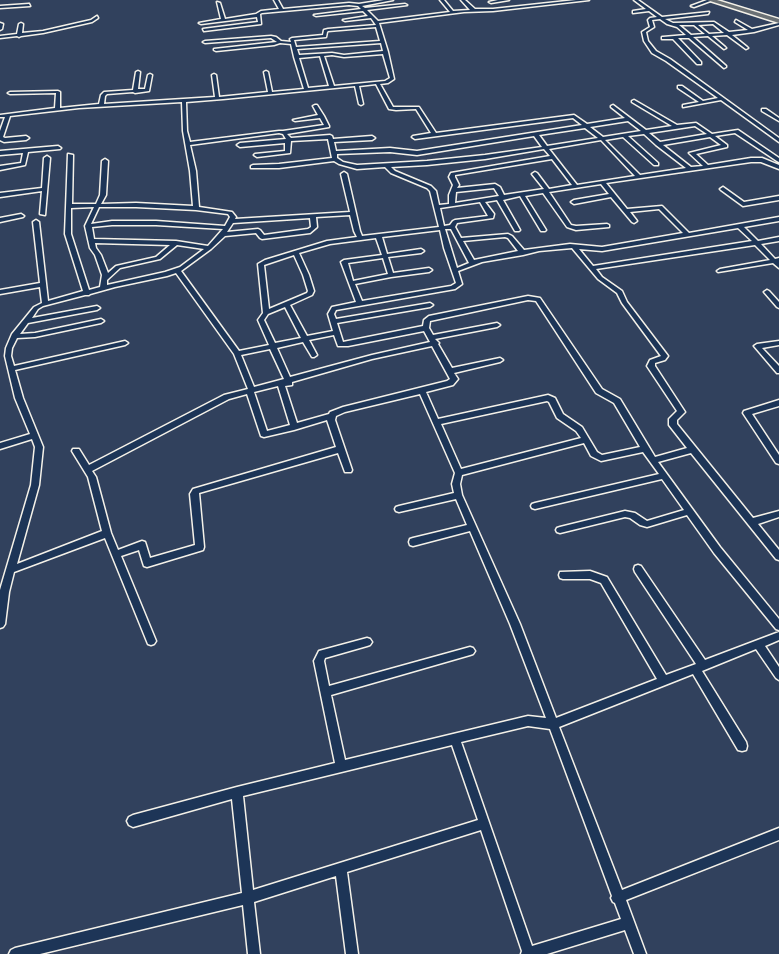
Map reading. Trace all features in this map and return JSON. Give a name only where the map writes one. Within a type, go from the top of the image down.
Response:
[{"type":"main road","points":[[710,0],[779,20]]},
{"type":"main road","points":[[716,0],[779,20]]},
{"type":"street","points":[[3,0],[0,7],[29,5]]},
{"type":"street","points":[[276,0],[281,9]]},
{"type":"street","points":[[201,22],[258,15],[261,12],[281,9],[349,4],[359,5],[366,2],[391,0]]},
{"type":"street","points":[[442,0],[452,12]]},
{"type":"street","points":[[463,0],[473,10]]},
{"type":"street","points":[[491,2],[508,0]]},
{"type":"street","points":[[535,0],[541,5]]},
{"type":"street","points":[[306,89],[292,43],[293,38],[325,36],[327,30],[452,12],[584,0]]},
{"type":"street","points":[[636,0],[691,37],[724,66]]},
{"type":"street","points":[[693,6],[710,0]]},
{"type":"street","points":[[218,3],[223,20]]},
{"type":"street","points":[[0,116],[101,105],[184,101],[389,81],[392,79],[386,52],[376,24],[359,5]]},
{"type":"street","points":[[316,15],[405,5]]},
{"type":"street","points":[[634,12],[650,10]]},
{"type":"street","points":[[708,13],[650,19],[652,26],[644,32],[646,41],[652,50],[779,140]]},
{"type":"street","points":[[204,30],[260,23],[258,15]]},
{"type":"street","points":[[0,37],[40,33],[92,21],[97,17]]},
{"type":"street","points":[[345,20],[371,17]]},
{"type":"street","points":[[736,21],[753,31]]},
{"type":"street","points":[[694,23],[724,48]]},
{"type":"street","points":[[673,24],[714,23],[746,48]]},
{"type":"street","points":[[0,29],[1,24]]},
{"type":"street","points":[[19,36],[21,24]]},
{"type":"street","points":[[663,38],[730,34],[753,31],[779,24]]},
{"type":"street","points":[[205,42],[271,37],[280,42]]},
{"type":"street","points":[[675,38],[699,63]]},
{"type":"street","points":[[216,50],[280,42],[292,43]]},
{"type":"street","points":[[294,48],[383,42]]},
{"type":"street","points":[[296,57],[322,55],[344,56],[386,52]]},
{"type":"street","points":[[322,55],[332,87]]},
{"type":"street","points":[[135,92],[138,72]]},
{"type":"street","points":[[266,72],[270,93]]},
{"type":"street","points":[[101,105],[103,95],[106,93],[147,90],[150,75]]},
{"type":"street","points":[[214,75],[217,98]]},
{"type":"street","points":[[377,83],[391,108],[396,110],[417,108],[434,134]]},
{"type":"street","points":[[357,84],[361,104]]},
{"type":"street","points":[[680,87],[702,102]]},
{"type":"street","points":[[10,93],[58,92],[57,110]]},
{"type":"street","points":[[685,106],[720,99]]},
{"type":"street","points":[[184,101],[185,131],[189,144],[193,171],[196,208]]},
{"type":"street","points":[[634,101],[676,126]]},
{"type":"street","points":[[189,144],[327,126],[315,106]]},
{"type":"street","points":[[613,106],[690,169]]},
{"type":"street","points":[[764,110],[779,120]]},
{"type":"street","points":[[8,115],[0,138],[4,140],[26,138]]},
{"type":"street","points":[[295,120],[322,116]]},
{"type":"street","points":[[415,137],[572,116],[578,117],[639,177]]},
{"type":"street","points":[[252,167],[279,166],[335,156],[390,150],[417,153],[629,119]]},
{"type":"street","points":[[240,144],[330,137],[335,156],[354,167],[427,163],[547,148],[602,140],[676,126],[696,124],[725,147],[692,154],[706,166]]},
{"type":"street","points":[[658,144],[737,131],[779,160]]},
{"type":"street","points":[[256,155],[288,152],[288,140],[282,132]]},
{"type":"street","points":[[536,135],[576,187]]},
{"type":"street","points":[[625,136],[656,164]]},
{"type":"street","points":[[332,141],[372,138]]},
{"type":"street","points":[[0,154],[58,148]]},
{"type":"street","points":[[0,168],[23,164],[26,151]]},
{"type":"street","points":[[370,152],[373,166]]},
{"type":"street","points":[[70,155],[69,240],[87,294]]},
{"type":"street","points":[[452,205],[452,195],[456,186],[452,177],[454,174],[554,157]]},
{"type":"street","points":[[43,214],[47,158]]},
{"type":"street","points":[[438,207],[603,183],[706,166],[759,160],[779,167]]},
{"type":"street","points":[[103,288],[105,279],[98,255],[92,248],[88,220],[103,195],[105,161]]},
{"type":"street","points":[[386,165],[394,172],[430,188],[438,207],[447,248],[456,270],[459,284],[456,287],[334,308],[331,314],[340,344],[348,344],[426,328]]},
{"type":"street","points":[[344,174],[357,231],[361,239]]},
{"type":"street","points":[[534,174],[569,226],[576,228],[607,226]]},
{"type":"street","points":[[603,183],[634,221]]},
{"type":"street","points":[[455,190],[495,186],[498,188],[501,198],[517,230]]},
{"type":"street","points":[[723,188],[743,204],[779,198]]},
{"type":"street","points":[[0,195],[45,189]]},
{"type":"street","points":[[522,195],[543,230]]},
{"type":"street","points":[[574,202],[613,195]]},
{"type":"street","points":[[452,227],[455,222],[491,217],[491,214],[482,201]]},
{"type":"street","points":[[0,624],[4,592],[35,485],[39,447],[19,398],[11,369],[4,357],[14,336],[36,308],[45,304],[87,294],[103,288],[178,271],[209,248],[225,231],[233,215],[230,213],[196,208],[97,204],[70,206]]},
{"type":"street","points":[[626,211],[660,207],[688,235]]},
{"type":"street","points":[[231,221],[353,213]]},
{"type":"street","points":[[0,220],[21,216]]},
{"type":"street","points":[[88,226],[112,223],[156,223],[225,231],[258,230],[262,237],[310,231],[314,227],[314,216]]},
{"type":"street","points":[[456,270],[472,263],[539,249],[574,247],[602,249],[779,219]]},
{"type":"street","points":[[36,222],[45,304]]},
{"type":"street","points":[[739,225],[756,243],[776,260],[779,266]]},
{"type":"street","points":[[266,313],[260,266],[267,261],[329,242],[452,227]]},
{"type":"street","points":[[452,227],[472,263]]},
{"type":"street","points":[[459,240],[506,235],[510,236],[523,253]]},
{"type":"street","points":[[379,237],[391,275]]},
{"type":"street","points":[[592,268],[779,239]]},
{"type":"street","points":[[91,241],[176,243],[209,248]]},
{"type":"street","points":[[105,279],[118,266],[156,259],[176,243]]},
{"type":"street","points":[[574,247],[606,283],[620,292],[624,302],[665,356],[652,362],[651,366],[681,412],[673,419],[673,425],[779,556]]},
{"type":"street","points":[[360,304],[343,262],[421,251]]},
{"type":"street","points":[[288,380],[261,320],[266,313],[305,298],[311,292],[296,252]]},
{"type":"street","points":[[720,271],[776,260]]},
{"type":"street","points":[[351,283],[391,275],[429,270]]},
{"type":"street","points":[[178,271],[237,354],[251,390],[264,434],[331,416],[342,410],[422,391],[453,381],[454,379],[451,371],[426,328],[427,320],[430,318],[528,298],[538,299],[599,391],[617,401],[645,450],[717,550],[779,626]]},
{"type":"street","points":[[0,292],[43,284]]},
{"type":"street","points":[[767,292],[779,306]]},
{"type":"street","points":[[287,305],[314,355]]},
{"type":"street","points":[[334,321],[430,305]]},
{"type":"street","points":[[26,321],[97,308]]},
{"type":"street","points":[[14,336],[35,335],[101,321]]},
{"type":"street","points":[[87,470],[227,397],[434,340],[497,325]]},
{"type":"street","points":[[237,354],[337,332]]},
{"type":"street","points":[[11,369],[125,343]]},
{"type":"street","points":[[779,343],[757,346],[779,371]]},
{"type":"street","points":[[451,371],[500,360]]},
{"type":"street","points":[[288,380],[289,382],[281,385],[294,427]]},
{"type":"street","points":[[422,391],[459,472],[456,484],[458,495],[515,624],[554,724],[617,898],[640,954]]},
{"type":"street","points":[[436,422],[548,398],[552,400],[560,416],[576,425],[594,454],[600,458],[645,450]]},
{"type":"street","points":[[779,403],[747,413],[779,461]]},
{"type":"street","points":[[331,416],[331,420],[348,470]]},
{"type":"street","points":[[0,446],[34,436]]},
{"type":"street","points":[[459,472],[586,440]]},
{"type":"street","points":[[117,554],[142,545],[147,563],[200,547],[194,494],[196,492],[341,449]]},
{"type":"street","points":[[653,460],[692,450]]},
{"type":"street","points":[[76,451],[92,477],[99,498],[107,533],[117,554],[151,641]]},
{"type":"street","points":[[535,506],[664,476]]},
{"type":"street","points":[[399,509],[458,495]]},
{"type":"street","points":[[560,530],[625,514],[632,515],[647,524],[690,511]]},
{"type":"street","points":[[752,522],[779,514]]},
{"type":"street","points":[[412,542],[472,528]]},
{"type":"street","points":[[10,570],[107,533]]},
{"type":"street","points":[[638,569],[699,667],[742,746]]},
{"type":"street","points":[[563,576],[590,575],[604,580],[664,681]]},
{"type":"street","points":[[134,821],[237,792],[528,721],[554,724],[779,636]]},
{"type":"street","points":[[341,766],[318,661],[322,654],[367,642]]},
{"type":"street","points":[[758,644],[779,675]]},
{"type":"street","points":[[325,692],[470,651]]},
{"type":"street","points":[[455,739],[528,954],[628,924]]},
{"type":"street","points":[[237,792],[254,954]]},
{"type":"street","points":[[15,954],[247,898],[484,824]]},
{"type":"street","points":[[617,898],[779,834]]},
{"type":"street","points":[[341,869],[352,954]]}]
